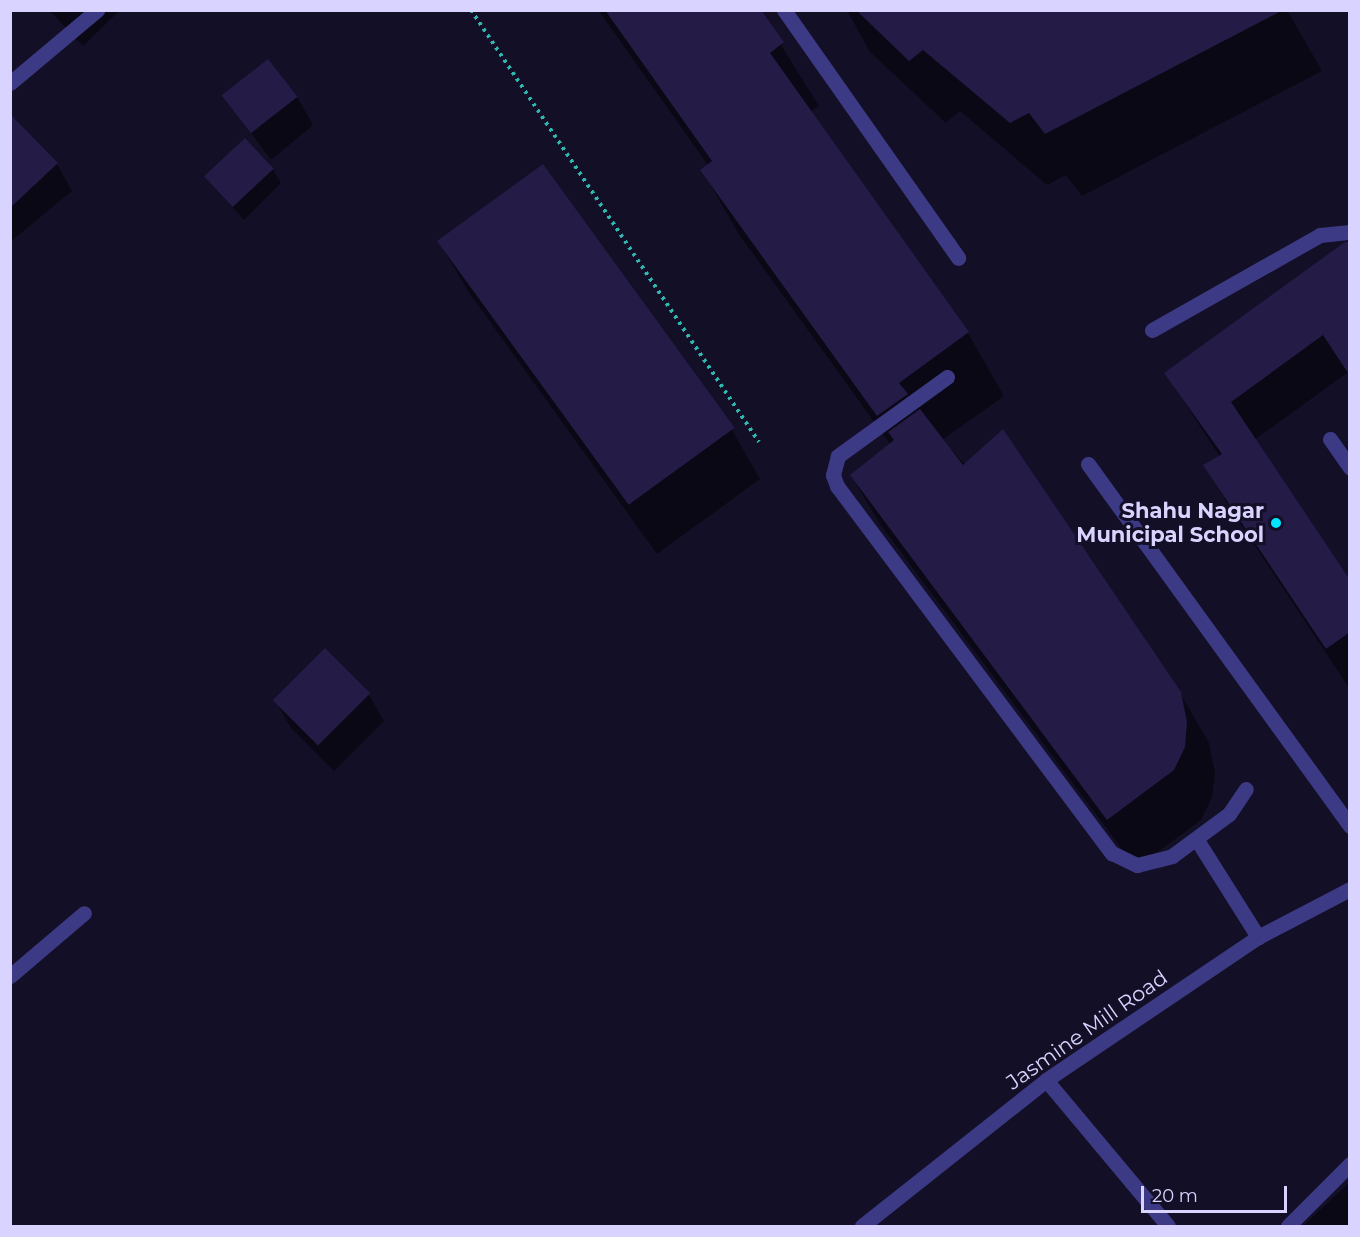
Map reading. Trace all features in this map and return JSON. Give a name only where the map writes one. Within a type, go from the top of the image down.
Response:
[{"type":"street","points":[[10,83],[97,10]]},
{"type":"street","points":[[784,10],[958,258]]},
{"type":"street","points":[[1152,330],[1320,235],[1350,232]]},
{"type":"street","points":[[947,377],[838,456],[833,475],[837,486],[1112,853],[1148,864],[1197,840],[1229,814],[1246,789]]},
{"type":"street","points":[[1330,439],[1350,468]]},
{"type":"street","points":[[1088,464],[1350,826]]},
{"type":"street","points":[[1197,840],[1258,937]]},
{"type":"street","name":"Jasmine Mill Road","points":[[862,1227],[1046,1080],[1258,937],[1350,889]]},
{"type":"street","points":[[10,976],[84,913]]},
{"type":"street","points":[[1046,1080],[1168,1227]]},
{"type":"street","points":[[1288,1227],[1350,1164]]},
{"type":"path","points":[[471,10],[759,442]]},
{"type":"building","points":[[605,10],[761,10],[784,42],[770,53],[969,332],[899,383],[908,394],[877,416],[700,170],[712,161]]},
{"type":"building","points":[[856,10],[1283,10],[1045,134],[1029,113],[1010,123],[923,50],[909,61]]},
{"type":"building","points":[[268,59],[298,97],[251,133],[222,95]]},
{"type":"building","points":[[10,114],[58,163],[10,208]]},
{"type":"building","points":[[245,138],[274,169],[233,207],[204,176]]},
{"type":"building","points":[[543,164],[735,428],[629,505],[437,241]]},
{"type":"building","points":[[1345,242],[1350,242],[1350,376],[1323,335],[1231,402],[1350,580],[1350,632],[1326,649],[1203,465],[1222,454],[1164,373]]},
{"type":"building","points":[[920,409],[963,465],[1003,429],[1181,692],[1187,722],[1185,747],[1174,770],[1107,820],[850,475],[894,440],[888,432]]},
{"type":"building","points":[[325,648],[370,693],[318,746],[273,700]]},
{"type":"place","name":"Shahu Nagar Municipal School","points":[[1276,523]]}]
